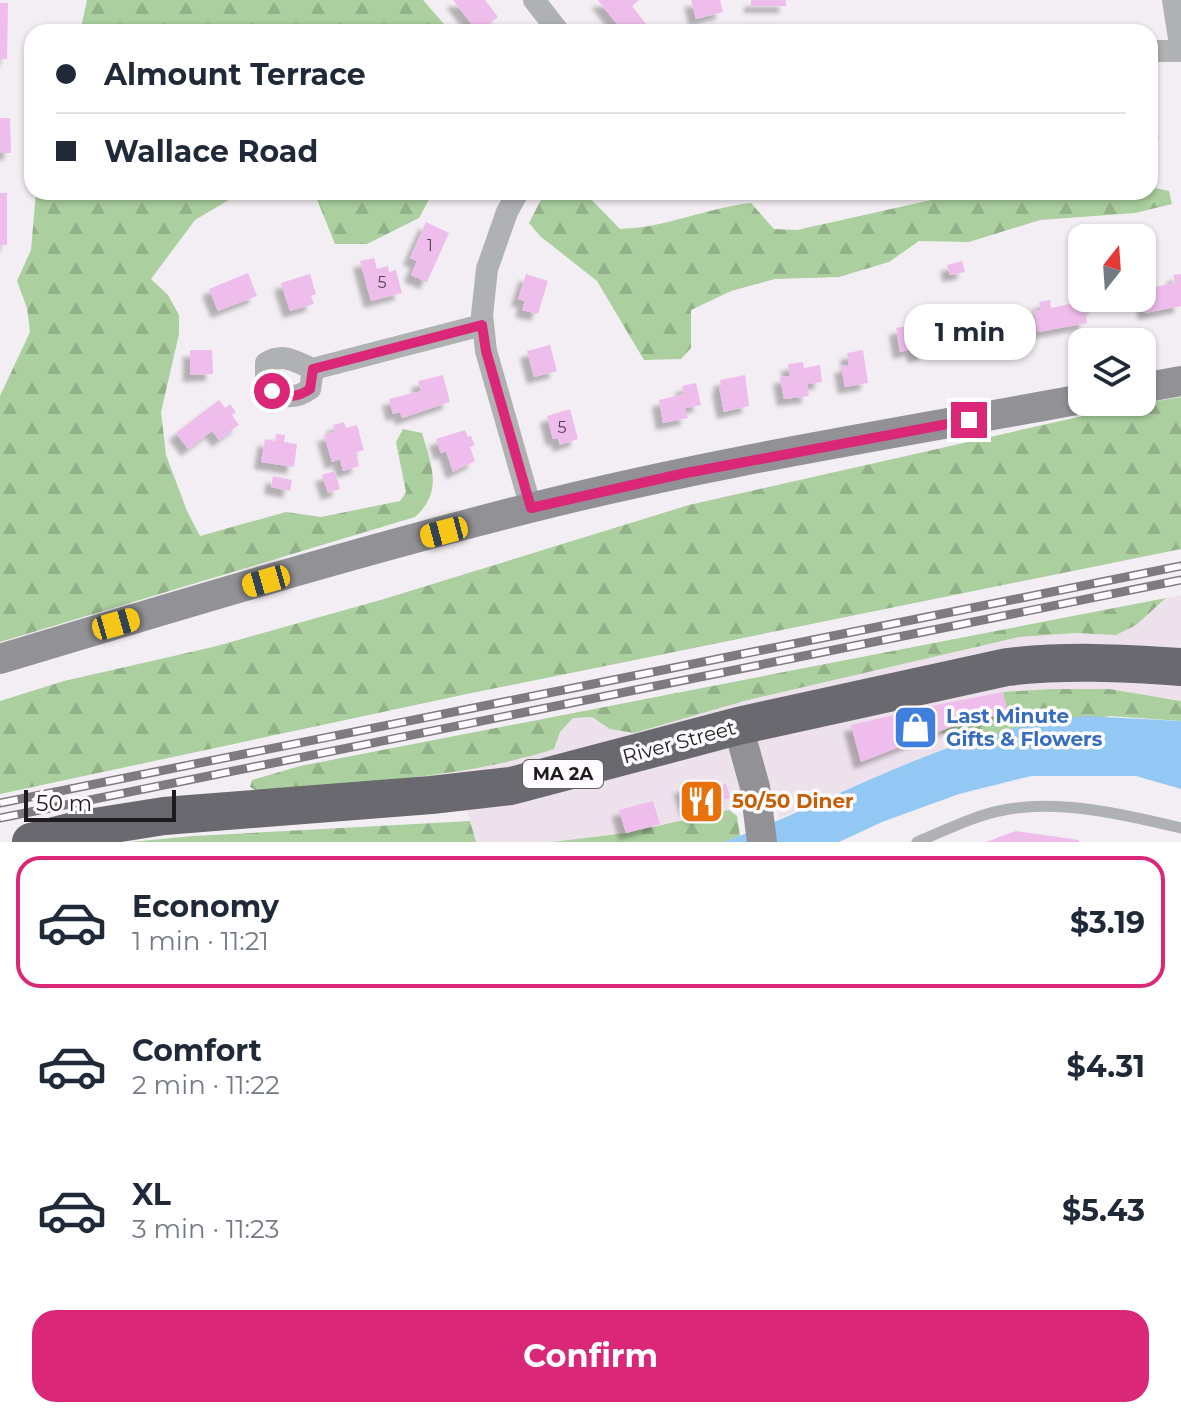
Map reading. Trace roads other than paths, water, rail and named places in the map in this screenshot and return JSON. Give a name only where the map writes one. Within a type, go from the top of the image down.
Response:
[{"type":"highway","name":"River Street","points":[[31,842],[104,825],[164,816],[487,790],[553,777],[738,726],[1007,667],[1088,663],[1181,667]]},
{"type":"highway","name":"River Street","points":[[1088,663],[1181,682]]},
{"type":"street","points":[[534,0],[553,24]]},
{"type":"street","points":[[1158,51],[1181,51],[1173,0]]},
{"type":"street","points":[[514,200],[487,269],[482,325],[486,351],[531,508]]},
{"type":"street","points":[[313,369],[482,325]]},
{"type":"street","points":[[1156,385],[1181,381]]},
{"type":"street","points":[[0,659],[356,555],[531,508],[681,474],[1068,402]]},
{"type":"street","points":[[738,726],[755,787],[762,842]]},
{"type":"lane","points":[[917,842],[1003,810],[1037,807],[1113,811],[1181,828]]},
{"type":"water","points":[[1085,716],[1181,721],[1181,789],[1136,776],[1031,776],[959,794],[882,822],[839,842],[724,842],[940,751],[1014,728]]},
{"type":"railway","points":[[0,803],[1181,566]]},
{"type":"railway","points":[[0,818],[1181,580]]},
{"type":"place","name":"Last Minute Gifts & Flowers","points":[[915,727]]},
{"type":"place","name":"50/50 Diner","points":[[701,801]]}]
